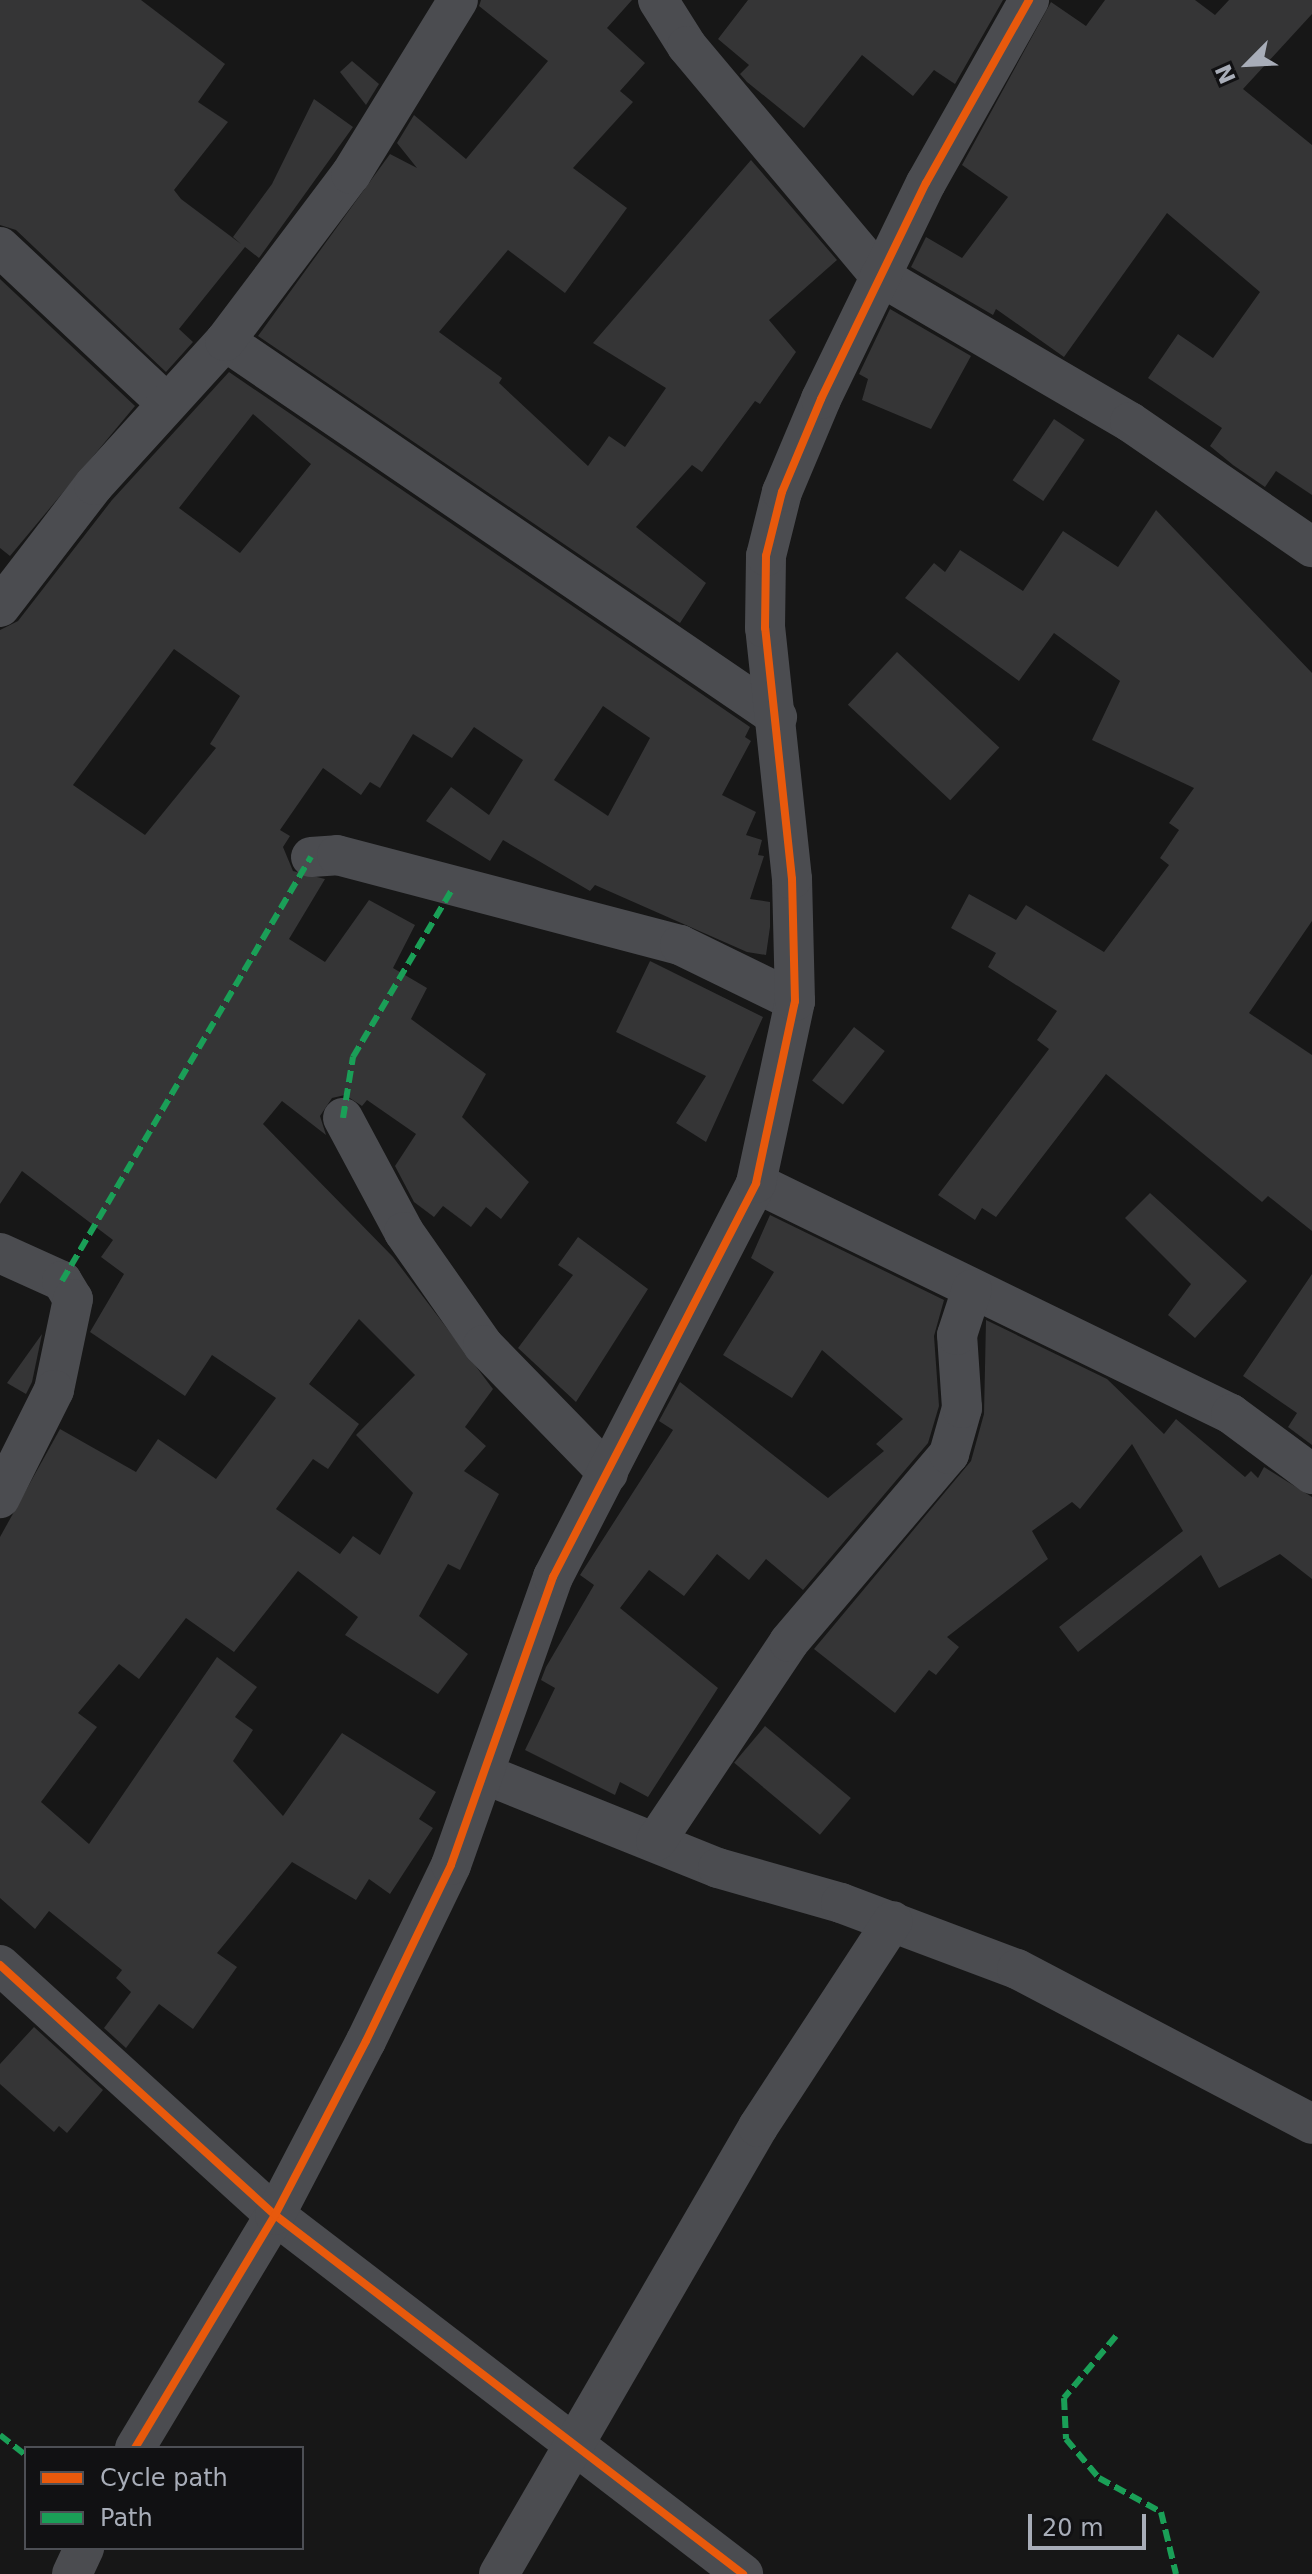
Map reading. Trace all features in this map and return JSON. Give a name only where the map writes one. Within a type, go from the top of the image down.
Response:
[{"type":"street","points":[[0,607],[167,404],[225,341],[351,174],[458,0]]},
{"type":"street","points":[[658,0],[696,57],[880,276],[1130,422],[1312,547]]},
{"type":"street","points":[[136,2446],[275,2215],[451,1865],[484,1774],[521,1651],[756,1183],[795,1001],[777,717],[765,628],[766,556],[782,492],[880,276],[1029,0]]},
{"type":"street","points":[[0,247],[167,404]]},
{"type":"street","points":[[225,341],[777,717]]},
{"type":"street","points":[[311,857],[337,855],[680,945],[795,1001]]},
{"type":"street","points":[[343,1118],[404,1232],[483,1345],[608,1473]]},
{"type":"street","points":[[756,1183],[1231,1414],[1312,1474]]},
{"type":"street","points":[[0,1253],[62,1281],[73,1299],[54,1390],[0,1498]]},
{"type":"street","points":[[656,1841],[789,1642],[949,1454],[962,1408],[957,1335],[972,1289]]},
{"type":"street","points":[[484,1774],[656,1841],[893,1921],[1017,1969],[1312,2124]]},
{"type":"street","points":[[499,2574],[571,2442],[758,2127],[893,1921]]},
{"type":"street","points":[[0,1965],[275,2215],[571,2442],[723,2567]]},
{"type":"street","points":[[72,2574],[83,2550]]},
{"type":"building","points":[[0,0],[141,0],[225,64],[198,102],[228,122],[174,190],[181,199],[241,244],[233,237],[272,184],[314,99],[353,127],[259,258],[245,247],[179,329],[193,342],[166,372],[16,230],[0,225]]},
{"type":"building","points":[[481,0],[632,0],[607,28],[645,63],[620,91],[633,102],[573,168],[627,208],[565,293],[508,250],[439,332],[502,378],[499,383],[588,466],[609,436],[625,447],[666,388],[593,343],[751,160],[837,260],[769,320],[796,352],[760,404],[755,401],[702,472],[692,465],[636,527],[706,583],[680,623],[258,336],[390,154],[417,168],[397,143],[414,115],[466,159],[548,61],[479,6]]},
{"type":"building","points":[[748,0],[1003,0],[955,84],[934,70],[913,96],[862,55],[804,128],[747,82],[740,74],[749,65],[718,39]]},
{"type":"building","points":[[1105,0],[1195,0],[1215,15],[1229,0],[1312,0],[1312,14],[1243,89],[1312,145],[1312,495],[1276,471],[1265,487],[1233,465],[1210,446],[1222,428],[1148,378],[1178,334],[1213,358],[1260,292],[1167,213],[1064,357],[996,309],[993,315],[911,267],[926,237],[962,258],[1008,197],[962,165],[1051,2],[1086,26]]},
{"type":"building","points":[[352,61],[379,84],[366,105],[340,72]]},
{"type":"building","points":[[0,279],[135,406],[10,556],[0,548]]},
{"type":"building","points":[[890,309],[971,356],[931,429],[862,400],[868,379],[859,374]]},
{"type":"building","points":[[229,372],[750,727],[745,737],[751,741],[722,795],[756,812],[746,835],[762,840],[758,855],[764,856],[750,899],[770,902],[766,955],[747,952],[595,885],[590,891],[503,840],[490,861],[426,821],[451,787],[489,815],[523,760],[474,727],[452,758],[413,734],[380,788],[370,782],[361,795],[323,768],[280,830],[290,836],[283,847],[293,871],[325,879],[289,939],[325,962],[369,900],[415,925],[393,968],[427,988],[411,1019],[486,1074],[462,1117],[529,1182],[501,1219],[486,1207],[471,1227],[443,1206],[434,1217],[414,1202],[395,1166],[416,1134],[367,1100],[362,1106],[345,1095],[332,1098],[320,1116],[326,1135],[282,1101],[263,1124],[393,1257],[493,1389],[465,1427],[486,1446],[464,1471],[499,1494],[460,1570],[448,1564],[419,1616],[468,1654],[438,1694],[345,1635],[358,1617],[298,1571],[234,1652],[186,1618],[139,1679],[119,1664],[78,1713],[97,1727],[41,1802],[89,1844],[217,1657],[257,1687],[235,1717],[253,1730],[233,1761],[283,1816],[342,1733],[436,1792],[419,1819],[433,1828],[390,1894],[369,1879],[356,1900],[292,1862],[217,1953],[237,1967],[193,2029],[159,2004],[126,2048],[104,2028],[131,1992],[116,1978],[122,1970],[49,1911],[35,1929],[0,1898],[0,1537],[60,1429],[136,1472],[158,1439],[216,1479],[276,1398],[212,1355],[185,1396],[90,1332],[124,1274],[101,1257],[113,1240],[22,1171],[0,1204],[0,630],[18,621],[112,500]],"holes":[[[253,414],[311,464],[240,553],[179,508]],[[174,649],[240,696],[210,744],[216,748],[145,835],[73,785]],[[603,706],[650,738],[608,816],[554,780]],[[359,1319],[415,1375],[356,1435],[413,1493],[380,1555],[353,1536],[340,1554],[276,1509],[313,1459],[328,1469],[359,1424],[309,1384]]]},
{"type":"building","points":[[1054,419],[1085,440],[1043,501],[1013,480]]},
{"type":"building","points":[[1156,510],[1312,673],[1312,921],[1249,1013],[1312,1055],[1312,1231],[1268,1196],[1262,1202],[1106,1074],[996,1217],[982,1208],[975,1220],[938,1195],[1049,1049],[1037,1040],[1057,1011],[988,967],[996,953],[951,928],[969,894],[1016,920],[1026,905],[1104,952],[1169,865],[1160,858],[1179,830],[1169,823],[1194,788],[1092,740],[1120,681],[1054,633],[1019,681],[905,598],[934,563],[945,572],[960,550],[1023,591],[1063,531],[1118,567]]},
{"type":"building","points":[[897,652],[999,747],[950,800],[848,705]]},
{"type":"building","points":[[650,961],[763,1017],[706,1142],[676,1123],[706,1076],[616,1032]]},
{"type":"building","points":[[854,1027],[885,1051],[843,1105],[812,1081]]},
{"type":"building","points":[[1150,1193],[1247,1281],[1195,1338],[1168,1315],[1191,1284],[1125,1218]]},
{"type":"building","points":[[770,1215],[944,1300],[934,1336],[939,1406],[928,1443],[803,1590],[766,1559],[749,1580],[717,1554],[684,1596],[649,1570],[620,1608],[718,1688],[648,1797],[620,1782],[615,1795],[525,1750],[555,1688],[541,1680],[546,1667],[594,1585],[580,1575],[673,1430],[659,1421],[680,1382],[828,1498],[884,1451],[876,1444],[903,1419],[822,1350],[792,1398],[723,1355],[774,1272],[751,1258]]},
{"type":"building","points":[[578,1237],[648,1289],[576,1402],[518,1348],[573,1275],[558,1265]]},
{"type":"building","points":[[1312,1274],[1312,1445],[1288,1427],[1297,1413],[1243,1376]]},
{"type":"building","points":[[986,1320],[1107,1379],[1164,1434],[1176,1419],[1245,1477],[1251,1471],[1258,1478],[1264,1467],[1312,1497],[1312,1579],[1280,1554],[1219,1588],[1201,1555],[1078,1652],[1059,1627],[1183,1531],[1132,1444],[1080,1509],[1072,1502],[1032,1531],[1048,1559],[947,1637],[959,1647],[936,1675],[929,1670],[895,1713],[814,1649],[971,1461],[984,1414]]},
{"type":"building","points":[[42,1334],[32,1382],[26,1394],[7,1383]]},
{"type":"building","points":[[765,1726],[851,1798],[820,1835],[734,1763]]},
{"type":"building","points":[[34,2027],[103,2090],[67,2133],[59,2126],[54,2132],[0,2084],[0,2064]]},
{"type":"marked path","points":[[62,1281],[311,857]]},
{"type":"marked path","points":[[343,1118],[353,1057],[453,888]]},
{"type":"marked path","points":[[1116,2336],[1064,2398],[1066,2439],[1099,2478],[1161,2512],[1176,2574]]},
{"type":"marked path","points":[[0,2435],[24,2453]]},
{"type":"cycle path","points":[[136,2446],[275,2215],[366,2041],[451,1865],[553,1577],[756,1183],[795,1001],[792,879],[765,628],[766,556],[782,492],[821,399],[926,183],[1029,0]]},
{"type":"cycle path","points":[[0,1965],[275,2215],[743,2574]]}]
